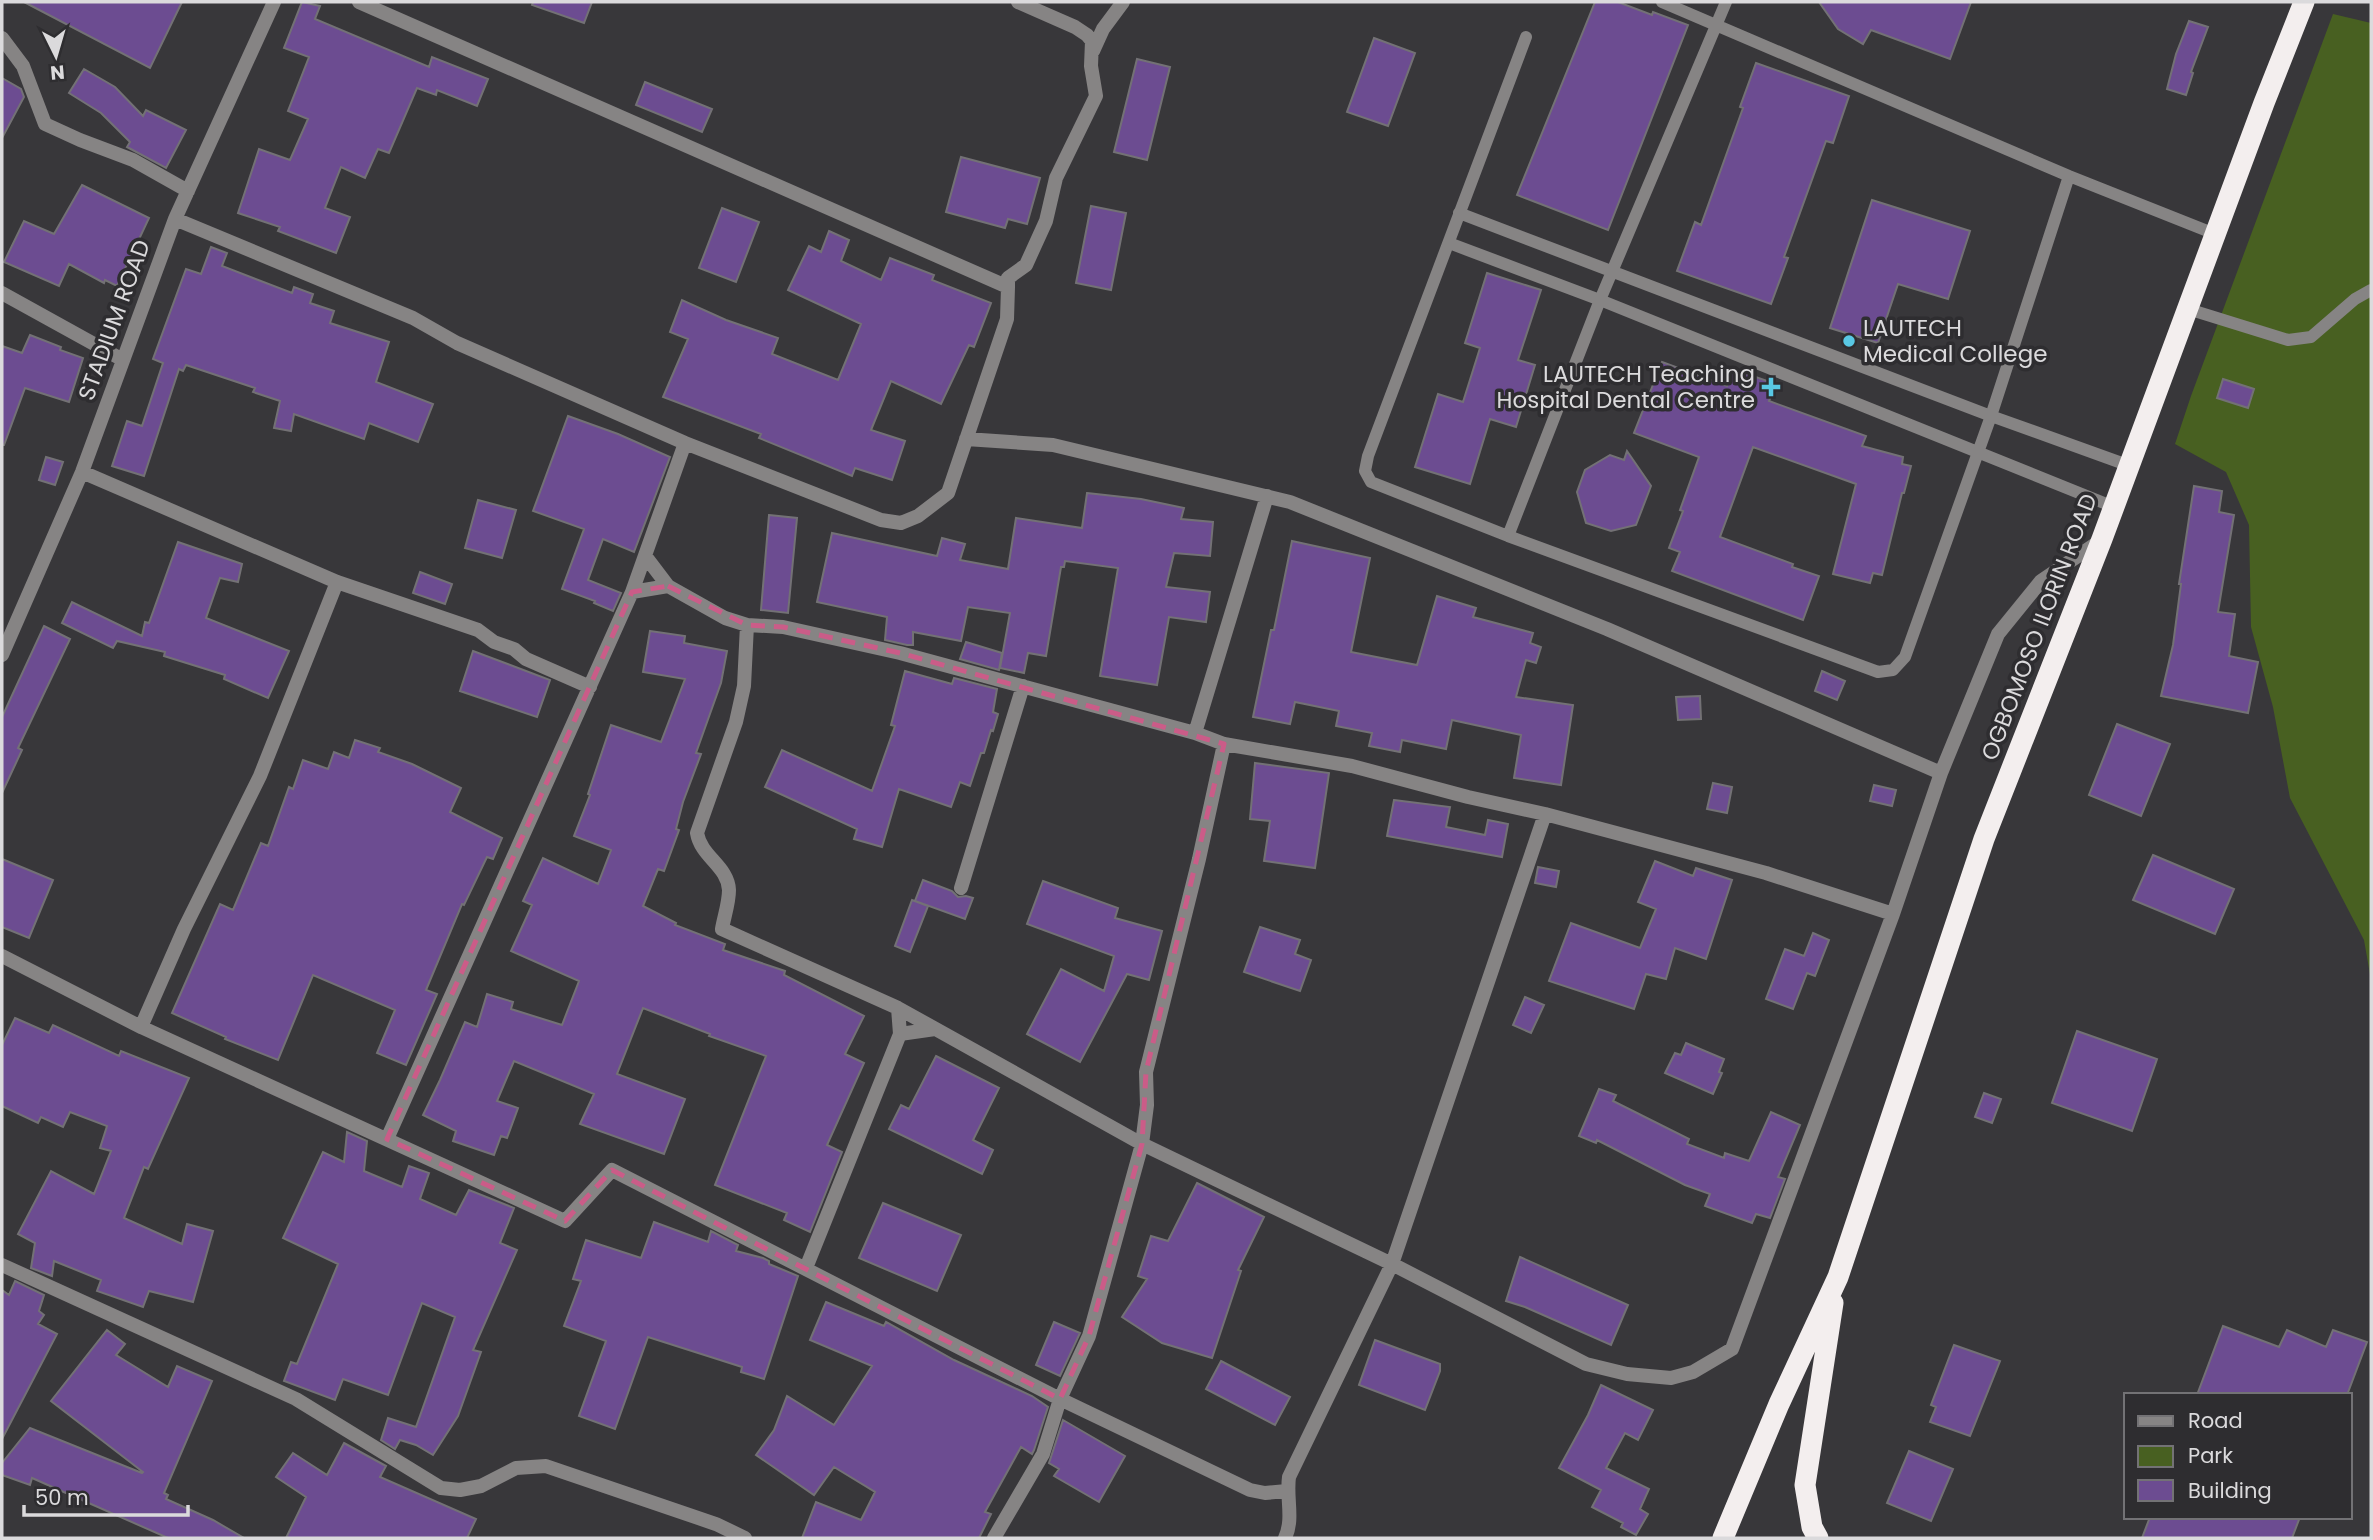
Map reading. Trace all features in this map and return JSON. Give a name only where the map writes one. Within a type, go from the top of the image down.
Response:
[{"type":"highway","name":"OGBOMOSO ILORIN ROAD","points":[[1838,1277],[1984,839],[2130,466],[2304,2]]},
{"type":"highway","points":[[1723,1538],[1779,1404],[1838,1277]]},
{"type":"highway","points":[[1818,1538],[1812,1527],[1805,1485],[1838,1277]]},
{"type":"street","name":"STADIUM ROAD","points":[[2,655],[82,472],[175,219],[274,2]]},
{"type":"street","points":[[359,2],[1008,287]]},
{"type":"street","points":[[175,219],[413,318],[457,344],[685,443],[881,520],[901,523],[918,516],[948,493],[1007,319],[1008,278],[1026,265],[1046,221],[1056,178],[1096,96],[1091,66],[1092,41],[1075,27],[1018,2]]},
{"type":"street","points":[[1093,51],[1103,29],[1123,2]]},
{"type":"street","points":[[2,38],[23,66],[45,124],[133,160],[188,191]]},
{"type":"street","points":[[2,293],[123,360]]},
{"type":"street","points":[[966,439],[1053,445],[1290,502],[1607,629],[1941,773]]},
{"type":"street","points":[[387,1139],[632,593],[685,443]]},
{"type":"street","points":[[82,472],[337,582],[478,630],[494,642],[514,649],[526,659],[590,687]]},
{"type":"street","points":[[1195,733],[1267,496]]},
{"type":"street","points":[[747,625],[744,686],[736,722],[697,833],[699,844],[726,878],[729,891],[722,929],[898,1009],[1142,1144],[1392,1264],[1586,1364],[1627,1374],[1671,1378],[1693,1372],[1732,1349],[1893,915],[1941,773],[1997,635],[2041,582],[2102,539]]},
{"type":"street","points":[[646,557],[668,586],[725,618],[747,625],[783,627],[900,653],[1195,733],[1224,744],[1352,766],[1545,814],[1766,873],[1893,915]]},
{"type":"street","points":[[141,1027],[184,929],[260,776],[337,582]]},
{"type":"street","points":[[632,593],[668,586]]},
{"type":"street","points":[[961,888],[1023,686]]},
{"type":"street","points":[[994,1538],[1043,1454],[1060,1398],[1089,1336],[1142,1144],[1147,1105],[1146,1072],[1199,859],[1224,744]]},
{"type":"street","points":[[1285,1538],[1290,1511],[1287,1491],[1289,1477],[1392,1264],[1545,814]]},
{"type":"street","points":[[2,956],[141,1027],[565,1221],[612,1170],[1060,1398],[1250,1490],[1265,1493],[1287,1491]]},
{"type":"street","points":[[806,1268],[900,1034],[898,1009]]},
{"type":"street","points":[[900,1034],[935,1029]]},
{"type":"street","points":[[2,1265],[296,1399],[441,1488],[460,1490],[481,1486],[516,1468],[546,1466],[716,1524],[745,1538]]},
{"type":"lane","points":[[1662,2],[2069,176],[2215,234]]},
{"type":"lane","points":[[1508,536],[1600,300],[1726,2]]},
{"type":"lane","points":[[1526,37],[1368,456],[1365,471],[1371,482],[1508,536],[1878,671],[1893,670],[1905,657],[1991,416],[2069,176]]},
{"type":"lane","points":[[1459,213],[1991,416],[2130,466]]},
{"type":"lane","points":[[1449,243],[1600,300],[2114,507]]},
{"type":"lane","points":[[2188,309],[2288,340],[2311,337],[2355,299],[2371,290]]},
{"type":"highlighted area","points":[[668,586],[747,625],[783,627],[900,653],[1224,744],[1146,1072],[1142,1144],[1089,1336],[1060,1399],[612,1170],[565,1221],[387,1139],[632,592]]},
{"type":"green space","points":[[2333,14],[2371,23],[2371,980],[2364,940],[2290,798],[2273,707],[2251,627],[2249,525],[2226,472],[2175,444]]},
{"type":"building","points":[[24,2],[182,2],[150,68]]},
{"type":"building","points":[[302,2],[320,6],[315,19],[429,67],[432,57],[488,79],[477,106],[437,90],[436,95],[417,88],[389,153],[378,149],[365,178],[341,167],[325,208],[350,217],[336,253],[278,231],[280,227],[238,213],[259,149],[290,160],[308,119],[288,111],[309,57],[284,48]]},
{"type":"building","points":[[533,2],[592,2],[584,23],[532,5]]},
{"type":"building","points":[[1595,2],[1618,2],[1688,25],[1608,230],[1517,195]]},
{"type":"building","points":[[1819,2],[1971,2],[1950,59],[1871,30],[1863,44],[1838,29]]},
{"type":"building","points":[[2189,21],[2208,27],[2191,72],[2193,73],[2186,95],[2167,89],[2176,54]]},
{"type":"building","points":[[1374,38],[1415,53],[1388,126],[1347,112]]},
{"type":"building","points":[[1137,59],[1170,67],[1147,160],[1114,152]]},
{"type":"building","points":[[1756,63],[1849,96],[1833,143],[1826,141],[1784,257],[1788,258],[1771,304],[1677,271],[1695,222],[1701,225],[1743,108],[1740,107]]},
{"type":"building","points":[[84,69],[115,87],[143,116],[146,110],[186,130],[166,168],[127,147],[130,142],[101,113],[69,93]]},
{"type":"building","points":[[2,78],[21,89],[24,97],[2,138]]},
{"type":"building","points":[[645,82],[712,109],[702,132],[636,105]]},
{"type":"building","points":[[961,157],[1040,178],[1027,224],[1008,219],[1005,228],[946,212]]},
{"type":"building","points":[[82,185],[149,218],[117,286],[105,280],[104,283],[69,264],[59,286],[4,262],[24,221],[54,234]]},
{"type":"building","points":[[1872,200],[1970,231],[1948,299],[1898,284],[1878,343],[1830,328]]},
{"type":"building","points":[[1091,206],[1126,213],[1111,290],[1076,283]]},
{"type":"building","points":[[722,208],[759,222],[736,282],[699,268]]},
{"type":"building","points":[[829,231],[849,240],[841,261],[881,280],[890,258],[934,275],[932,280],[991,303],[974,347],[969,345],[941,404],[891,381],[871,430],[905,441],[892,480],[855,468],[852,476],[759,438],[761,434],[663,397],[688,339],[670,332],[682,300],[726,320],[778,338],[772,354],[838,380],[861,324],[788,290],[809,246],[821,252]]},
{"type":"building","points":[[211,247],[227,253],[222,266],[292,293],[294,287],[313,294],[310,303],[334,311],[330,323],[389,342],[376,382],[433,404],[418,442],[369,423],[364,439],[294,414],[291,431],[274,428],[280,401],[253,392],[255,388],[186,365],[183,371],[179,369],[144,476],[112,466],[127,421],[142,426],[163,363],[153,359],[186,269],[201,274]]},
{"type":"building","points":[[1487,273],[1541,290],[1518,360],[1535,365],[1516,427],[1490,419],[1470,484],[1415,467],[1438,394],[1463,402],[1480,348],[1465,343]]},
{"type":"building","points":[[30,335],[83,358],[69,402],[25,388],[2,445],[2,346],[22,353]]},
{"type":"building","points":[[1662,362],[1727,386],[1733,369],[1776,384],[1769,401],[1866,436],[1862,446],[1903,457],[1902,464],[1911,466],[1882,575],[1873,573],[1870,583],[1833,574],[1856,484],[1753,447],[1720,537],[1819,576],[1803,620],[1672,571],[1680,552],[1669,548],[1699,457],[1634,433]]},
{"type":"building","points":[[2223,379],[2254,389],[2248,408],[2217,398]]},
{"type":"building","points":[[568,416],[670,457],[634,552],[603,539],[588,580],[621,593],[613,611],[562,589],[584,529],[533,511]]},
{"type":"building","points":[[1627,451],[1651,486],[1636,525],[1611,531],[1586,523],[1577,492],[1585,470],[1610,455],[1624,460]]},
{"type":"building","points":[[46,457],[63,462],[55,485],[39,480]]},
{"type":"building","points":[[2194,486],[2222,491],[2219,512],[2234,515],[2218,612],[2235,614],[2229,656],[2258,662],[2248,713],[2161,696],[2173,645]]},
{"type":"building","points":[[1087,493],[1141,499],[1184,508],[1181,519],[1213,522],[1210,556],[1174,553],[1166,587],[1210,592],[1206,622],[1169,617],[1157,685],[1100,676],[1118,568],[1065,561],[1064,567],[1061,567],[1046,656],[1028,653],[1024,673],[1000,668],[1010,613],[968,607],[961,641],[913,632],[913,645],[907,645],[885,640],[887,617],[817,602],[832,533],[937,556],[942,538],[965,544],[960,560],[1008,569],[1016,518],[1082,528]]},
{"type":"building","points":[[478,500],[516,510],[502,558],[465,548]]},
{"type":"building","points":[[769,515],[797,518],[788,613],[761,610]]},
{"type":"building","points":[[1292,541],[1370,558],[1351,652],[1417,665],[1437,596],[1476,608],[1473,617],[1533,633],[1530,643],[1541,647],[1536,663],[1526,660],[1516,697],[1573,705],[1561,785],[1514,778],[1521,735],[1452,720],[1446,749],[1402,740],[1400,752],[1369,746],[1372,733],[1336,726],[1339,711],[1295,702],[1290,724],[1253,717]]},
{"type":"building","points":[[178,542],[242,564],[238,582],[220,578],[206,618],[289,651],[268,698],[224,679],[225,675],[164,656],[165,652],[117,641],[113,648],[62,623],[72,602],[142,636],[145,622],[149,623]]},
{"type":"building","points":[[420,572],[452,584],[445,604],[413,593]]},
{"type":"building","points":[[44,626],[70,639],[18,748],[22,750],[2,793],[2,717]]},
{"type":"building","points":[[650,631],[685,636],[684,643],[727,651],[721,683],[696,753],[701,754],[683,802],[676,829],[679,830],[664,871],[658,869],[643,906],[676,923],[675,925],[725,944],[723,950],[785,971],[784,975],[864,1016],[845,1054],[864,1063],[827,1145],[842,1152],[810,1232],[784,1220],[787,1213],[715,1185],[766,1056],[643,1008],[617,1074],[685,1099],[664,1154],[580,1124],[594,1094],[514,1061],[497,1101],[518,1108],[507,1138],[501,1136],[494,1155],[453,1141],[456,1131],[423,1115],[465,1022],[477,1027],[487,994],[513,1002],[511,1009],[562,1025],[579,981],[511,951],[532,905],[523,901],[543,858],[598,884],[611,850],[574,836],[590,795],[588,794],[611,725],[661,742],[685,679],[643,672]]},
{"type":"building","points":[[966,642],[1002,653],[999,670],[960,659]]},
{"type":"building","points":[[473,651],[550,680],[537,717],[460,691]]},
{"type":"building","points":[[905,671],[952,684],[954,678],[997,689],[993,712],[998,714],[993,731],[991,730],[984,753],[981,753],[970,786],[960,782],[951,807],[899,789],[882,847],[854,839],[857,829],[765,787],[782,750],[872,791],[895,726],[891,725]]},
{"type":"building","points":[[1822,671],[1845,681],[1837,700],[1815,691]]},
{"type":"building","points":[[1700,696],[1701,719],[1678,720],[1676,697]]},
{"type":"building","points":[[2117,724],[2170,744],[2141,816],[2089,795]]},
{"type":"building","points":[[355,740],[380,748],[378,752],[412,764],[461,788],[450,812],[502,838],[493,859],[487,857],[464,905],[462,904],[426,990],[437,994],[406,1065],[377,1053],[395,1010],[313,975],[278,1060],[225,1039],[226,1037],[172,1013],[220,904],[233,910],[261,843],[268,846],[289,787],[293,789],[303,760],[328,769],[334,752],[349,758]]},
{"type":"building","points":[[1255,763],[1329,773],[1315,868],[1264,861],[1270,821],[1250,819]]},
{"type":"building","points":[[1713,783],[1732,787],[1727,813],[1707,809]]},
{"type":"building","points":[[1874,785],[1896,790],[1892,806],[1870,801]]},
{"type":"building","points":[[1394,800],[1450,807],[1446,827],[1485,835],[1488,820],[1508,824],[1502,857],[1387,836]]},
{"type":"building","points":[[2153,855],[2234,889],[2215,934],[2133,900]]},
{"type":"building","points":[[2,859],[53,880],[29,938],[2,927]]},
{"type":"building","points":[[1655,861],[1693,876],[1696,868],[1732,880],[1706,959],[1675,948],[1666,979],[1646,974],[1634,1009],[1549,981],[1571,923],[1640,948],[1656,909],[1638,902]]},
{"type":"building","points":[[1538,867],[1559,871],[1556,887],[1535,883]]},
{"type":"building","points":[[923,880],[952,891],[958,897],[973,898],[965,919],[915,901]]},
{"type":"building","points":[[1043,881],[1118,908],[1115,918],[1162,931],[1149,980],[1127,974],[1080,1062],[1027,1034],[1061,969],[1104,991],[1114,956],[1027,924]]},
{"type":"building","points":[[912,900],[928,906],[910,952],[895,946]]},
{"type":"building","points":[[1260,927],[1300,940],[1295,954],[1311,960],[1300,991],[1244,972]]},
{"type":"building","points":[[1813,933],[1829,940],[1815,976],[1807,973],[1793,1009],[1766,999],[1785,949],[1804,956]]},
{"type":"building","points":[[1525,997],[1544,1005],[1531,1033],[1513,1025]]},
{"type":"building","points":[[15,1018],[49,1033],[53,1025],[119,1056],[121,1051],[189,1078],[148,1169],[144,1167],[124,1218],[182,1244],[187,1224],[213,1231],[193,1302],[149,1291],[143,1307],[97,1291],[101,1280],[54,1261],[52,1276],[31,1268],[35,1243],[18,1234],[51,1171],[94,1194],[111,1151],[100,1148],[107,1126],[70,1112],[63,1127],[41,1117],[38,1123],[2,1106],[2,1045]]},
{"type":"building","points":[[2077,1031],[2157,1059],[2132,1131],[2052,1103]]},
{"type":"building","points":[[1686,1043],[1724,1059],[1719,1072],[1722,1073],[1713,1094],[1665,1073],[1675,1053],[1681,1055]]},
{"type":"building","points":[[936,1056],[999,1088],[973,1140],[993,1150],[982,1174],[889,1129],[901,1105],[909,1109]]},
{"type":"building","points":[[1599,1089],[1616,1095],[1613,1101],[1689,1139],[1687,1144],[1724,1158],[1725,1153],[1749,1161],[1771,1112],[1800,1125],[1778,1177],[1785,1179],[1770,1218],[1756,1214],[1752,1223],[1705,1206],[1710,1194],[1685,1185],[1597,1140],[1596,1143],[1579,1136]]},
{"type":"building","points":[[1984,1093],[2001,1099],[1992,1123],[1975,1117]]},
{"type":"building","points":[[347,1132],[367,1141],[364,1171],[402,1187],[409,1166],[429,1173],[420,1199],[456,1215],[469,1190],[514,1208],[500,1243],[517,1250],[473,1350],[481,1352],[458,1416],[433,1455],[400,1440],[395,1449],[381,1440],[388,1418],[416,1427],[455,1317],[422,1303],[388,1395],[343,1379],[335,1400],[284,1381],[291,1362],[297,1364],[338,1264],[283,1238],[323,1152],[344,1162]]},
{"type":"building","points":[[1197,1183],[1264,1217],[1238,1270],[1241,1271],[1212,1358],[1162,1343],[1122,1317],[1147,1279],[1138,1276],[1151,1236],[1168,1241]]},
{"type":"building","points":[[883,1203],[961,1235],[937,1291],[859,1258]]},
{"type":"building","points":[[654,1222],[708,1242],[711,1231],[738,1245],[736,1251],[763,1258],[769,1261],[769,1264],[798,1276],[764,1379],[741,1372],[742,1367],[648,1337],[615,1429],[579,1416],[606,1341],[564,1326],[581,1281],[573,1279],[586,1240],[641,1258]]},
{"type":"building","points":[[1520,1257],[1628,1305],[1611,1345],[1506,1301]]},
{"type":"building","points":[[15,1281],[44,1295],[39,1311],[44,1315],[38,1324],[57,1334],[2,1439],[2,1290],[9,1295]]},
{"type":"building","points":[[826,1302],[884,1326],[886,1322],[954,1360],[1032,1396],[1048,1407],[1032,1454],[1021,1447],[985,1512],[991,1514],[979,1538],[802,1538],[816,1502],[861,1520],[875,1492],[834,1467],[814,1495],[756,1455],[774,1430],[787,1396],[834,1425],[872,1366],[810,1340]]},
{"type":"building","points":[[1054,1322],[1080,1333],[1060,1376],[1036,1365]]},
{"type":"building","points":[[2223,1326],[2279,1347],[2287,1330],[2326,1347],[2333,1330],[2367,1342],[2348,1393],[2198,1393]]},
{"type":"building","points":[[107,1330],[125,1344],[116,1355],[168,1387],[177,1366],[212,1381],[164,1493],[168,1495],[166,1499],[213,1520],[244,1538],[168,1538],[32,1478],[30,1485],[2,1475],[2,1463],[30,1428],[143,1472],[51,1401]]},
{"type":"building","points":[[1375,1340],[1440,1364],[1440,1371],[1425,1410],[1359,1385]]},
{"type":"building","points":[[1954,1345],[2000,1361],[1970,1436],[1930,1422],[1936,1407],[1931,1405]]},
{"type":"building","points":[[1221,1361],[1290,1397],[1275,1425],[1206,1389]]},
{"type":"building","points":[[1601,1385],[1653,1410],[1638,1440],[1625,1433],[1606,1468],[1649,1489],[1640,1509],[1648,1514],[1636,1535],[1621,1527],[1623,1523],[1592,1507],[1601,1490],[1559,1468]]},
{"type":"building","points":[[1063,1420],[1125,1456],[1099,1502],[1054,1476],[1059,1469],[1049,1463]]},
{"type":"building","points":[[344,1443],[386,1466],[380,1477],[476,1519],[467,1538],[286,1538],[306,1497],[276,1477],[293,1453],[327,1475]]},
{"type":"building","points":[[1909,1451],[1953,1469],[1931,1521],[1887,1503]]},
{"type":"building","points":[[2149,1519],[2299,1519],[2292,1538],[2142,1538]]},
{"type":"place","name":"LAUTECH Medical College","points":[[1849,341]]},
{"type":"place","name":"LAUTECH Teaching Hospital Dental Centre","points":[[1771,387]]}]
